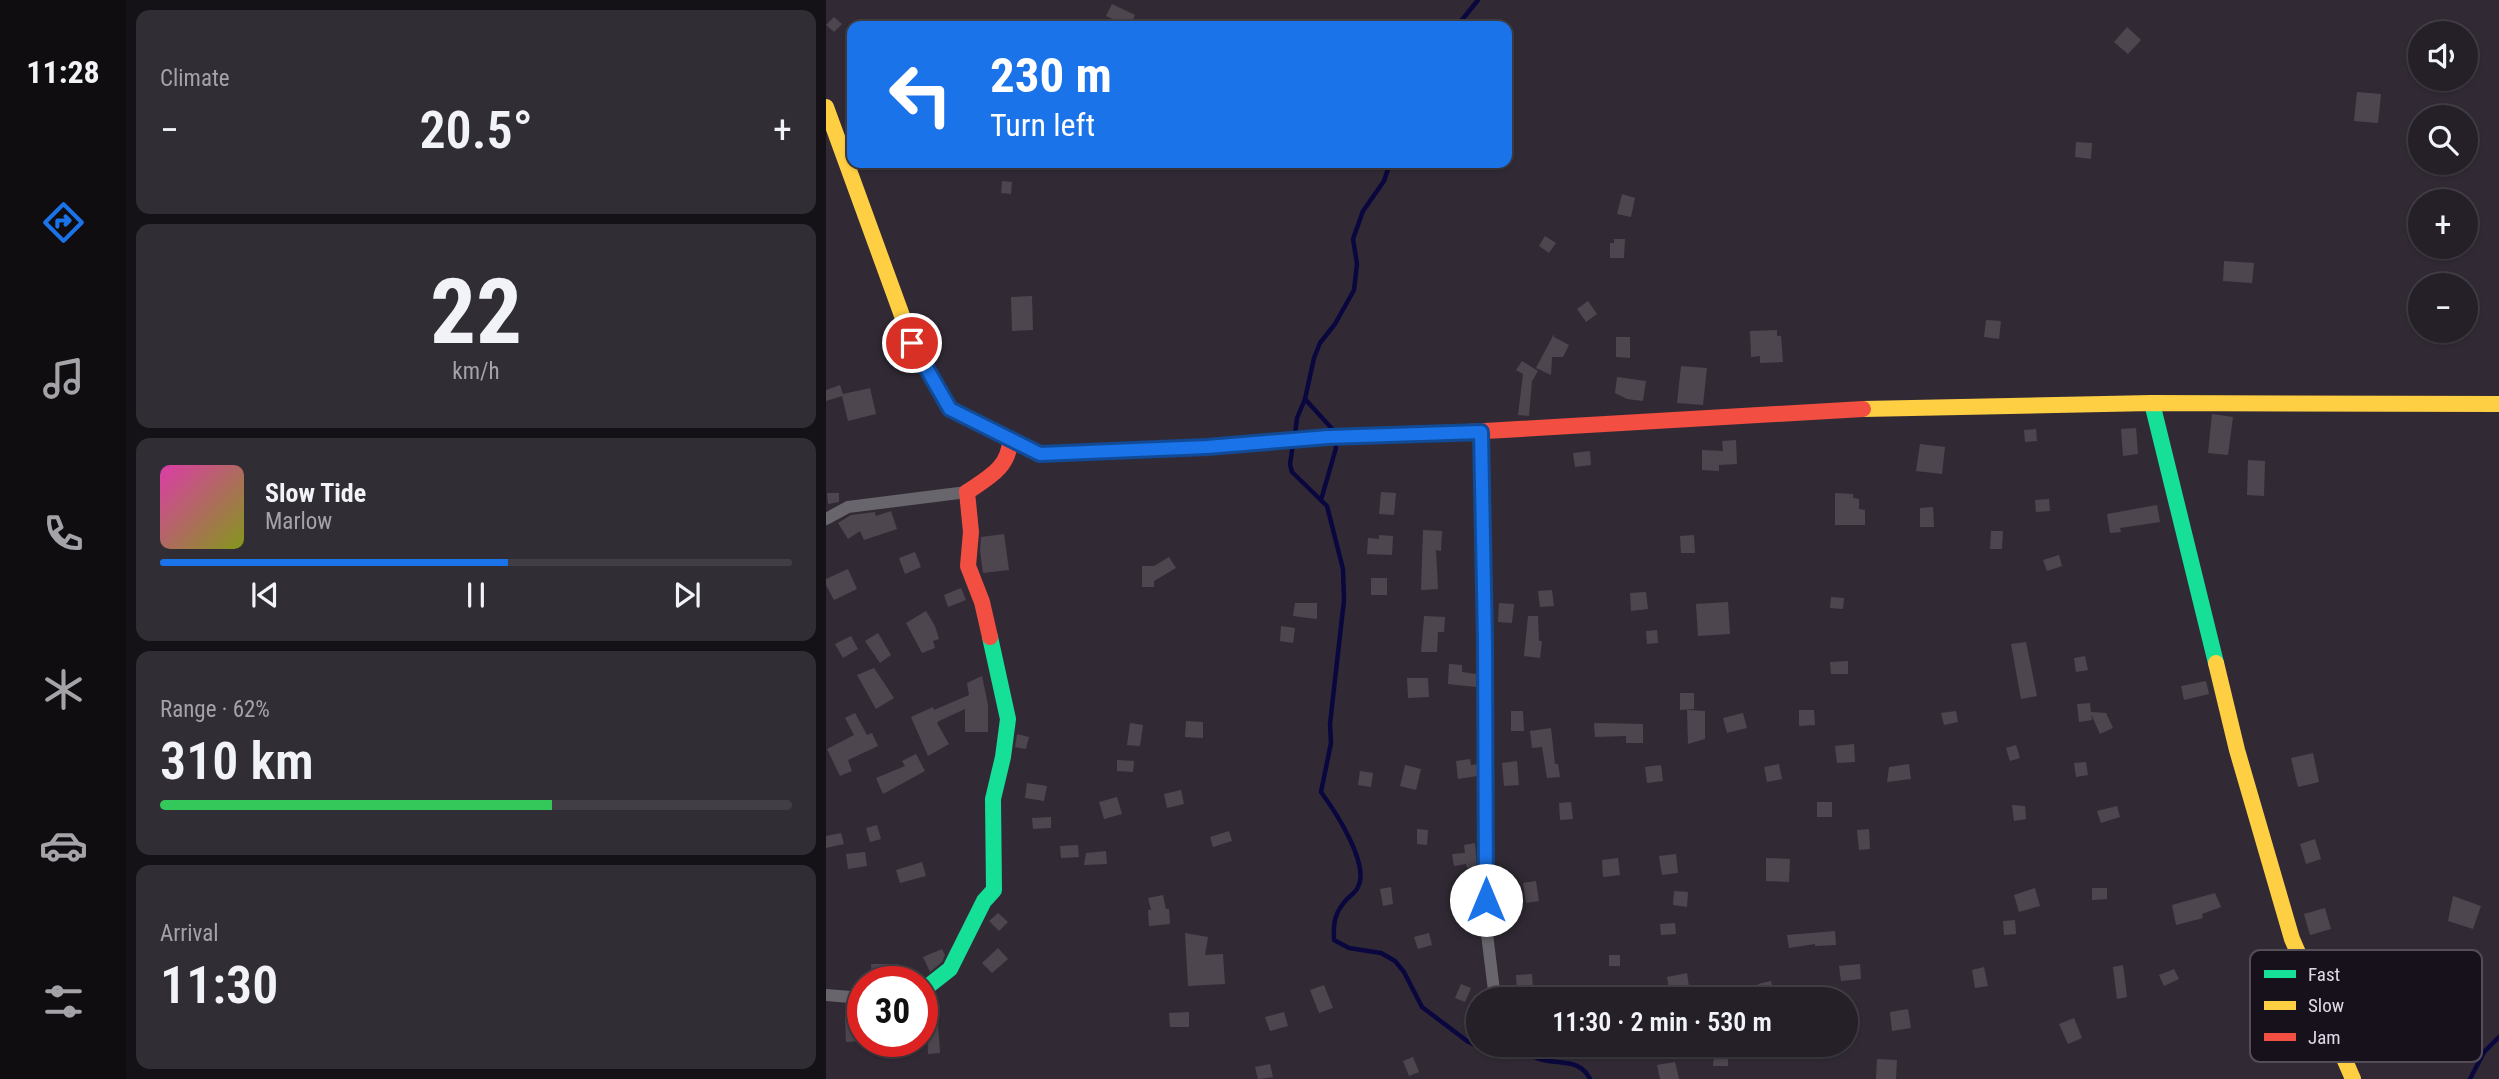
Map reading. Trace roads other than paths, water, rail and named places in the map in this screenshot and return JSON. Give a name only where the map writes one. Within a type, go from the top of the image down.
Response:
[{"type":"street","points":[[826,107],[847,168]]},
{"type":"street","points":[[847,168],[912,343],[950,409],[1040,454],[1207,447],[1328,437],[1481,432],[1904,406],[2152,403],[2499,404]]},
{"type":"street","points":[[2152,403],[2237,750],[2297,950]]},
{"type":"street","points":[[1481,432],[1486,900],[1494,987]]},
{"type":"street","points":[[826,519],[848,507],[967,492],[998,471],[1007,460],[1011,449],[1010,439]]},
{"type":"street","points":[[938,978],[950,969],[984,901],[993,890],[993,799],[1008,719],[982,602],[968,566],[971,532],[967,492]]},
{"type":"street","points":[[826,995],[847,997]]},
{"type":"street","points":[[2346,1062],[2353,1079]]},
{"type":"waterway","points":[[1461,21],[1478,0]]},
{"type":"waterway","points":[[1295,435],[1297,418],[1320,343],[1335,324],[1354,290],[1357,264],[1353,239],[1363,211],[1384,181],[1388,168]]},
{"type":"waterway","points":[[1305,399],[1335,432]]},
{"type":"waterway","points":[[1321,500],[1336,448],[1335,440]]},
{"type":"waterway","points":[[1293,444],[1290,464],[1292,472],[1327,506],[1343,569],[1344,600],[1330,724],[1331,743],[1321,792],[1349,838],[1359,865],[1360,877],[1357,889],[1337,913],[1334,940],[1349,948],[1381,953],[1395,961],[1404,972],[1422,1007],[1466,1040]]},
{"type":"waterway","points":[[2482,1056],[2499,1037]]},
{"type":"waterway","points":[[1535,1057],[1575,1065],[1586,1072],[1590,1079]]},
{"type":"waterway","points":[[2470,1079],[2479,1062]]}]
